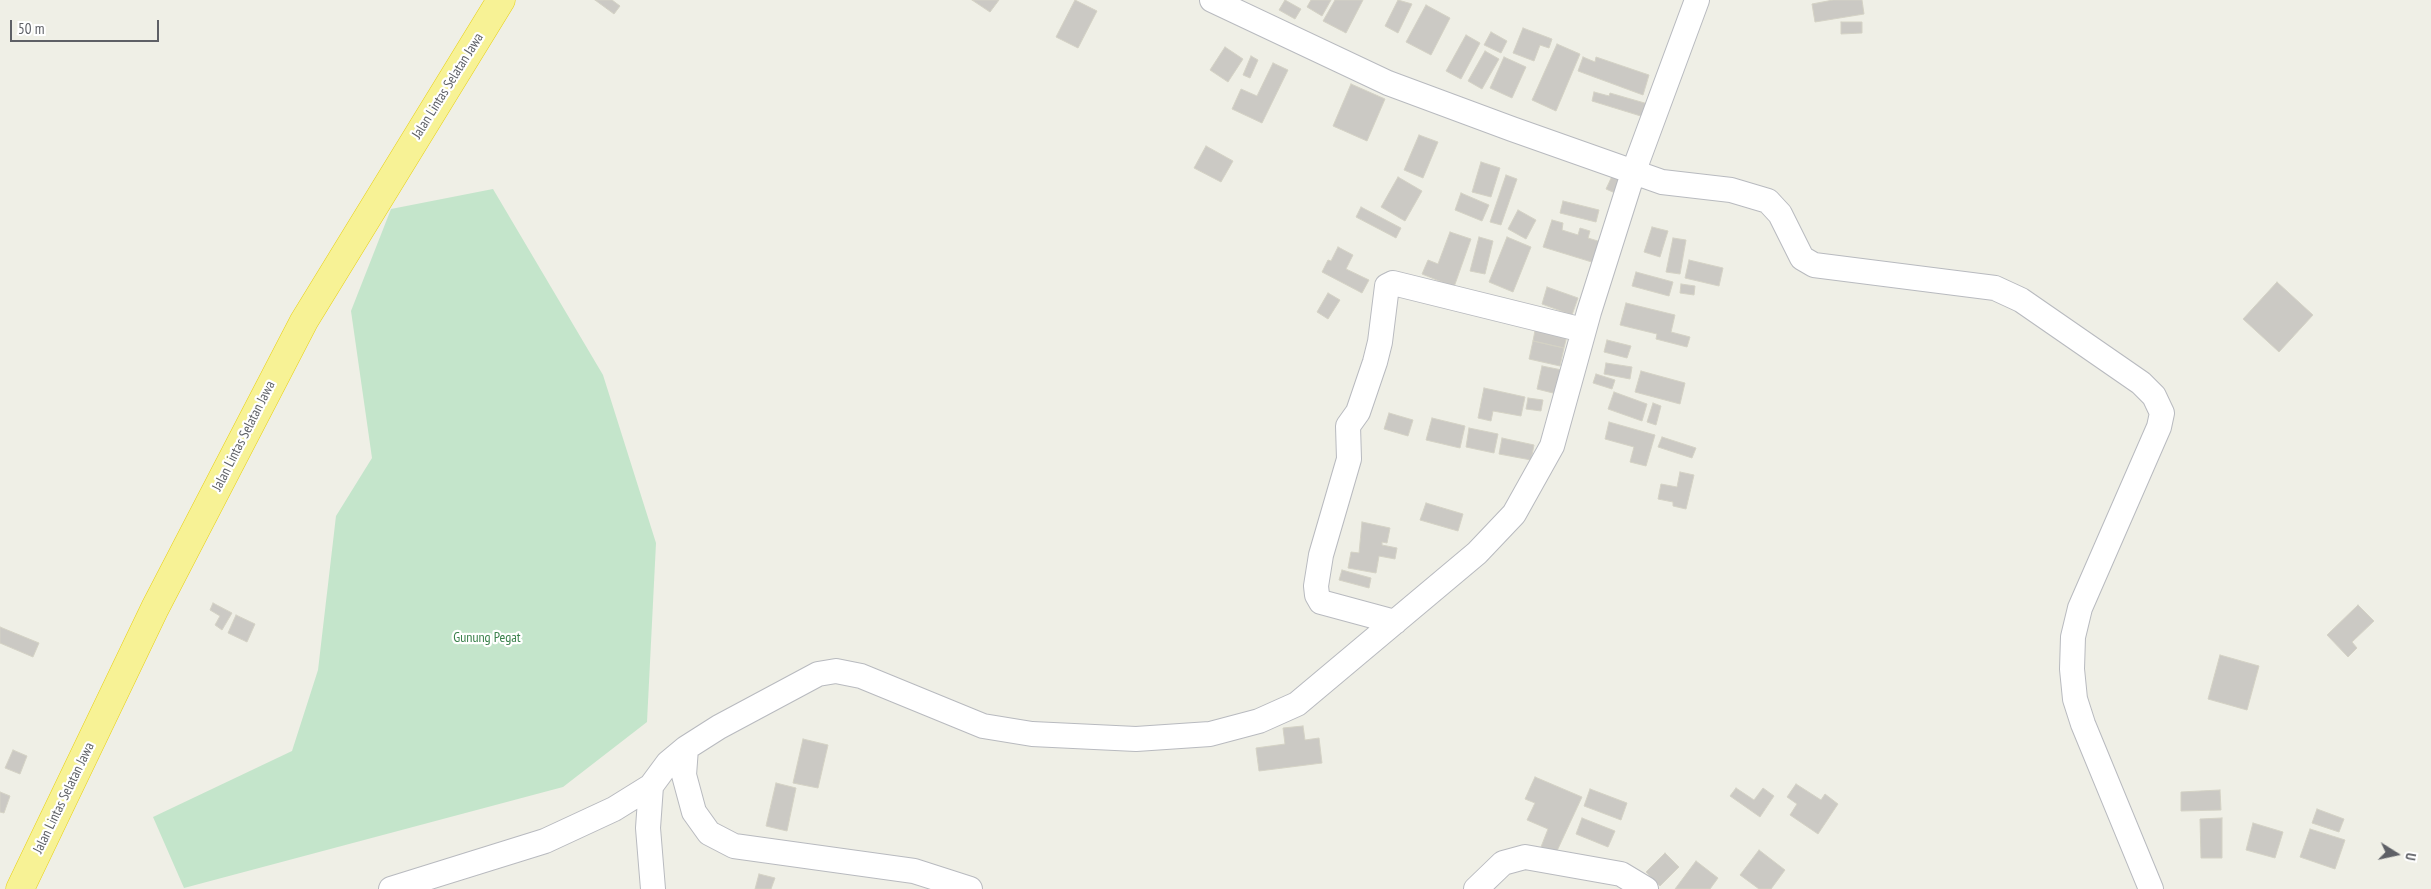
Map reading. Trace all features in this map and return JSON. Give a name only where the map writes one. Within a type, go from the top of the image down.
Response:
[{"type":"highway","name":"Jalan Lintas Selatan Jawa","points":[[20,889],[155,608],[304,321],[501,0]]},
{"type":"street","points":[[1212,0],[1388,83],[1633,173],[1662,182],[1731,190],[1768,201],[1780,214],[1802,258],[1814,265],[1995,288],[2021,300],[2141,383],[2154,396],[2162,413],[2159,427],[2080,608],[2073,637],[2072,669],[2075,698],[2084,724],[2151,889]]},
{"type":"street","points":[[391,889],[545,841],[614,809],[651,786],[668,764],[686,748],[719,727],[818,674],[836,671],[862,676],[983,726],[1032,734],[1095,738],[1136,739],[1210,734],[1259,721],[1297,704],[1477,553],[1514,514],[1552,446],[1584,330],[1633,173],[1697,0]]},
{"type":"street","points":[[1395,622],[1321,602],[1316,596],[1321,555],[1349,459],[1348,426],[1358,412],[1373,370],[1380,342],[1387,286],[1393,283],[1584,330]]},
{"type":"street","points":[[686,748],[684,775],[694,812],[709,833],[717,838],[734,846],[914,871],[970,889]]},
{"type":"street","points":[[651,786],[648,828],[653,889]]},
{"type":"street","points":[[1476,889],[1503,863],[1525,856],[1621,874],[1646,889]]},
{"type":"green space","name":"Gunung Pegat","points":[[493,189],[603,375],[656,543],[647,722],[563,787],[184,888],[153,817],[292,751],[318,670],[336,516],[372,458],[351,311],[391,209]]},
{"type":"building","points":[[595,0],[612,0],[620,6],[614,14]]},
{"type":"building","points":[[972,0],[999,0],[990,12]]},
{"type":"building","points":[[1075,0],[1097,11],[1078,48],[1056,37]]},
{"type":"building","points":[[1285,0],[1301,9],[1295,19],[1279,10]]},
{"type":"building","points":[[1311,0],[1331,0],[1322,16],[1307,7]]},
{"type":"building","points":[[1335,0],[1363,0],[1346,33],[1323,21]]},
{"type":"building","points":[[1398,0],[1412,4],[1398,33],[1385,26]]},
{"type":"building","points":[[1833,0],[1862,0],[1864,14],[1815,22],[1812,4]]},
{"type":"building","points":[[1426,5],[1450,18],[1431,55],[1406,42]]},
{"type":"building","points":[[1841,22],[1862,22],[1862,33],[1841,34]]},
{"type":"building","points":[[1523,28],[1552,39],[1549,48],[1540,45],[1534,61],[1513,53]]},
{"type":"building","points":[[1491,32],[1507,41],[1501,53],[1484,45]]},
{"type":"building","points":[[1466,35],[1480,43],[1461,79],[1446,71]]},
{"type":"building","points":[[1557,44],[1580,54],[1556,111],[1532,100]]},
{"type":"building","points":[[1225,47],[1243,59],[1228,82],[1210,70]]},
{"type":"building","points":[[1485,51],[1499,59],[1482,89],[1468,81]]},
{"type":"building","points":[[1251,56],[1258,60],[1250,78],[1243,75]]},
{"type":"building","points":[[1504,57],[1526,67],[1512,98],[1490,88]]},
{"type":"building","points":[[1583,57],[1595,62],[1596,57],[1649,75],[1643,95],[1578,71]]},
{"type":"building","points":[[1273,63],[1288,70],[1262,123],[1232,109],[1241,89],[1257,96]]},
{"type":"building","points":[[1351,84],[1385,99],[1367,141],[1333,126]]},
{"type":"building","points":[[1594,92],[1609,96],[1610,93],[1648,104],[1644,117],[1592,101]]},
{"type":"building","points":[[1419,135],[1438,142],[1423,178],[1404,170]]},
{"type":"building","points":[[1206,146],[1233,161],[1221,182],[1194,168]]},
{"type":"building","points":[[1481,162],[1500,168],[1491,197],[1472,192]]},
{"type":"building","points":[[1613,174],[1622,179],[1615,193],[1606,189]]},
{"type":"building","points":[[1506,175],[1517,179],[1501,225],[1490,222]]},
{"type":"building","points":[[1398,177],[1422,191],[1405,221],[1381,207]]},
{"type":"building","points":[[1461,193],[1489,205],[1482,221],[1455,210]]},
{"type":"building","points":[[1563,201],[1599,210],[1596,222],[1560,213]]},
{"type":"building","points":[[1361,207],[1401,228],[1396,238],[1356,217]]},
{"type":"building","points":[[1518,210],[1536,220],[1526,239],[1508,229]]},
{"type":"building","points":[[1552,220],[1563,223],[1562,230],[1578,235],[1580,228],[1590,231],[1588,238],[1601,242],[1595,263],[1543,247]]},
{"type":"building","points":[[1652,227],[1668,231],[1660,257],[1644,252]]},
{"type":"building","points":[[1450,232],[1471,239],[1454,287],[1422,274],[1428,260],[1438,264]]},
{"type":"building","points":[[1479,237],[1493,241],[1485,274],[1470,271]]},
{"type":"building","points":[[1507,237],[1531,247],[1513,292],[1489,282]]},
{"type":"building","points":[[1673,238],[1686,240],[1680,274],[1666,272]]},
{"type":"building","points":[[1338,247],[1353,255],[1346,269],[1369,280],[1362,293],[1322,272],[1328,260],[1331,261]]},
{"type":"building","points":[[1689,260],[1723,268],[1719,286],[1685,278]]},
{"type":"building","points":[[1636,272],[1673,282],[1669,296],[1632,286]]},
{"type":"building","points":[[2277,282],[2313,315],[2279,352],[2243,319]]},
{"type":"building","points":[[1681,284],[1695,286],[1694,295],[1680,293]]},
{"type":"building","points":[[1547,287],[1578,298],[1572,315],[1542,304]]},
{"type":"building","points":[[1328,293],[1340,300],[1328,319],[1317,312]]},
{"type":"building","points":[[1626,303],[1675,315],[1671,332],[1690,337],[1687,347],[1656,339],[1657,334],[1620,325]]},
{"type":"building","points":[[1537,320],[1569,327],[1564,348],[1533,341]]},
{"type":"building","points":[[1607,340],[1631,346],[1627,358],[1604,352]]},
{"type":"building","points":[[1533,341],[1564,348],[1560,366],[1529,359]]},
{"type":"building","points":[[1606,363],[1632,367],[1630,379],[1604,374]]},
{"type":"building","points":[[1542,366],[1562,370],[1557,394],[1537,389]]},
{"type":"building","points":[[1641,371],[1685,383],[1680,404],[1635,392]]},
{"type":"building","points":[[1596,374],[1615,380],[1612,389],[1593,383]]},
{"type":"building","points":[[1484,388],[1525,397],[1521,416],[1493,411],[1491,421],[1478,418]]},
{"type":"building","points":[[1614,392],[1647,404],[1642,421],[1608,409]]},
{"type":"building","points":[[1528,398],[1543,400],[1541,411],[1526,409]]},
{"type":"building","points":[[1653,403],[1661,406],[1656,425],[1647,422]]},
{"type":"building","points":[[1389,413],[1413,420],[1408,436],[1384,429]]},
{"type":"building","points":[[1432,418],[1465,426],[1460,448],[1426,440]]},
{"type":"building","points":[[1609,422],[1655,435],[1646,466],[1630,462],[1634,447],[1605,439]]},
{"type":"building","points":[[1469,428],[1498,434],[1494,453],[1466,447]]},
{"type":"building","points":[[1662,437],[1696,448],[1692,458],[1658,447]]},
{"type":"building","points":[[1502,438],[1534,445],[1531,460],[1499,454]]},
{"type":"building","points":[[1680,472],[1694,475],[1686,509],[1673,506],[1673,502],[1658,499],[1661,484],[1677,487]]},
{"type":"building","points":[[1426,503],[1463,514],[1458,531],[1420,520]]},
{"type":"building","points":[[1362,522],[1390,528],[1387,543],[1382,542],[1382,545],[1397,548],[1395,559],[1379,556],[1376,573],[1348,568],[1351,552],[1359,553]]},
{"type":"building","points":[[1342,570],[1371,578],[1369,588],[1339,580]]},
{"type":"building","points":[[213,603],[232,613],[222,630],[215,625],[220,616],[210,610]]},
{"type":"building","points":[[2358,605],[2374,621],[2352,642],[2357,648],[2348,657],[2327,635]]},
{"type":"building","points":[[236,615],[255,624],[247,642],[228,633]]},
{"type":"building","points":[[0,627],[39,643],[33,657],[0,643]]},
{"type":"building","points":[[2220,655],[2259,666],[2247,710],[2208,699]]},
{"type":"building","points":[[1303,726],[1305,740],[1319,738],[1322,763],[1259,771],[1256,748],[1285,744],[1283,728]]},
{"type":"building","points":[[803,739],[828,745],[818,788],[793,783]]},
{"type":"building","points":[[13,750],[27,756],[20,774],[5,768]]},
{"type":"building","points":[[1535,777],[1582,797],[1556,853],[1541,847],[1548,829],[1527,820],[1535,803],[1525,799]]},
{"type":"building","points":[[776,783],[796,788],[787,831],[766,826]]},
{"type":"building","points":[[1796,784],[1821,800],[1825,794],[1838,804],[1818,834],[1790,815],[1797,804],[1787,797]]},
{"type":"building","points":[[1736,788],[1754,800],[1763,788],[1774,796],[1760,817],[1730,796]]},
{"type":"building","points":[[1590,789],[1627,803],[1621,820],[1584,806]]},
{"type":"building","points":[[2220,790],[2221,810],[2181,811],[2181,792]]},
{"type":"building","points":[[0,792],[10,796],[4,813],[0,812]]},
{"type":"building","points":[[2317,809],[2344,819],[2339,832],[2312,823]]},
{"type":"building","points":[[1582,818],[1615,831],[1608,847],[1576,834]]},
{"type":"building","points":[[2222,818],[2222,858],[2201,858],[2200,819]]},
{"type":"building","points":[[2253,823],[2283,832],[2275,858],[2246,850]]},
{"type":"building","points":[[2310,829],[2345,840],[2335,869],[2300,857]]},
{"type":"building","points":[[1759,850],[1785,870],[1771,889],[1759,889],[1740,875]]},
{"type":"building","points":[[1665,853],[1679,867],[1660,886],[1646,872]]},
{"type":"building","points":[[1696,861],[1718,878],[1710,889],[1675,889]]},
{"type":"building","points":[[759,874],[775,878],[771,889],[755,889]]}]
